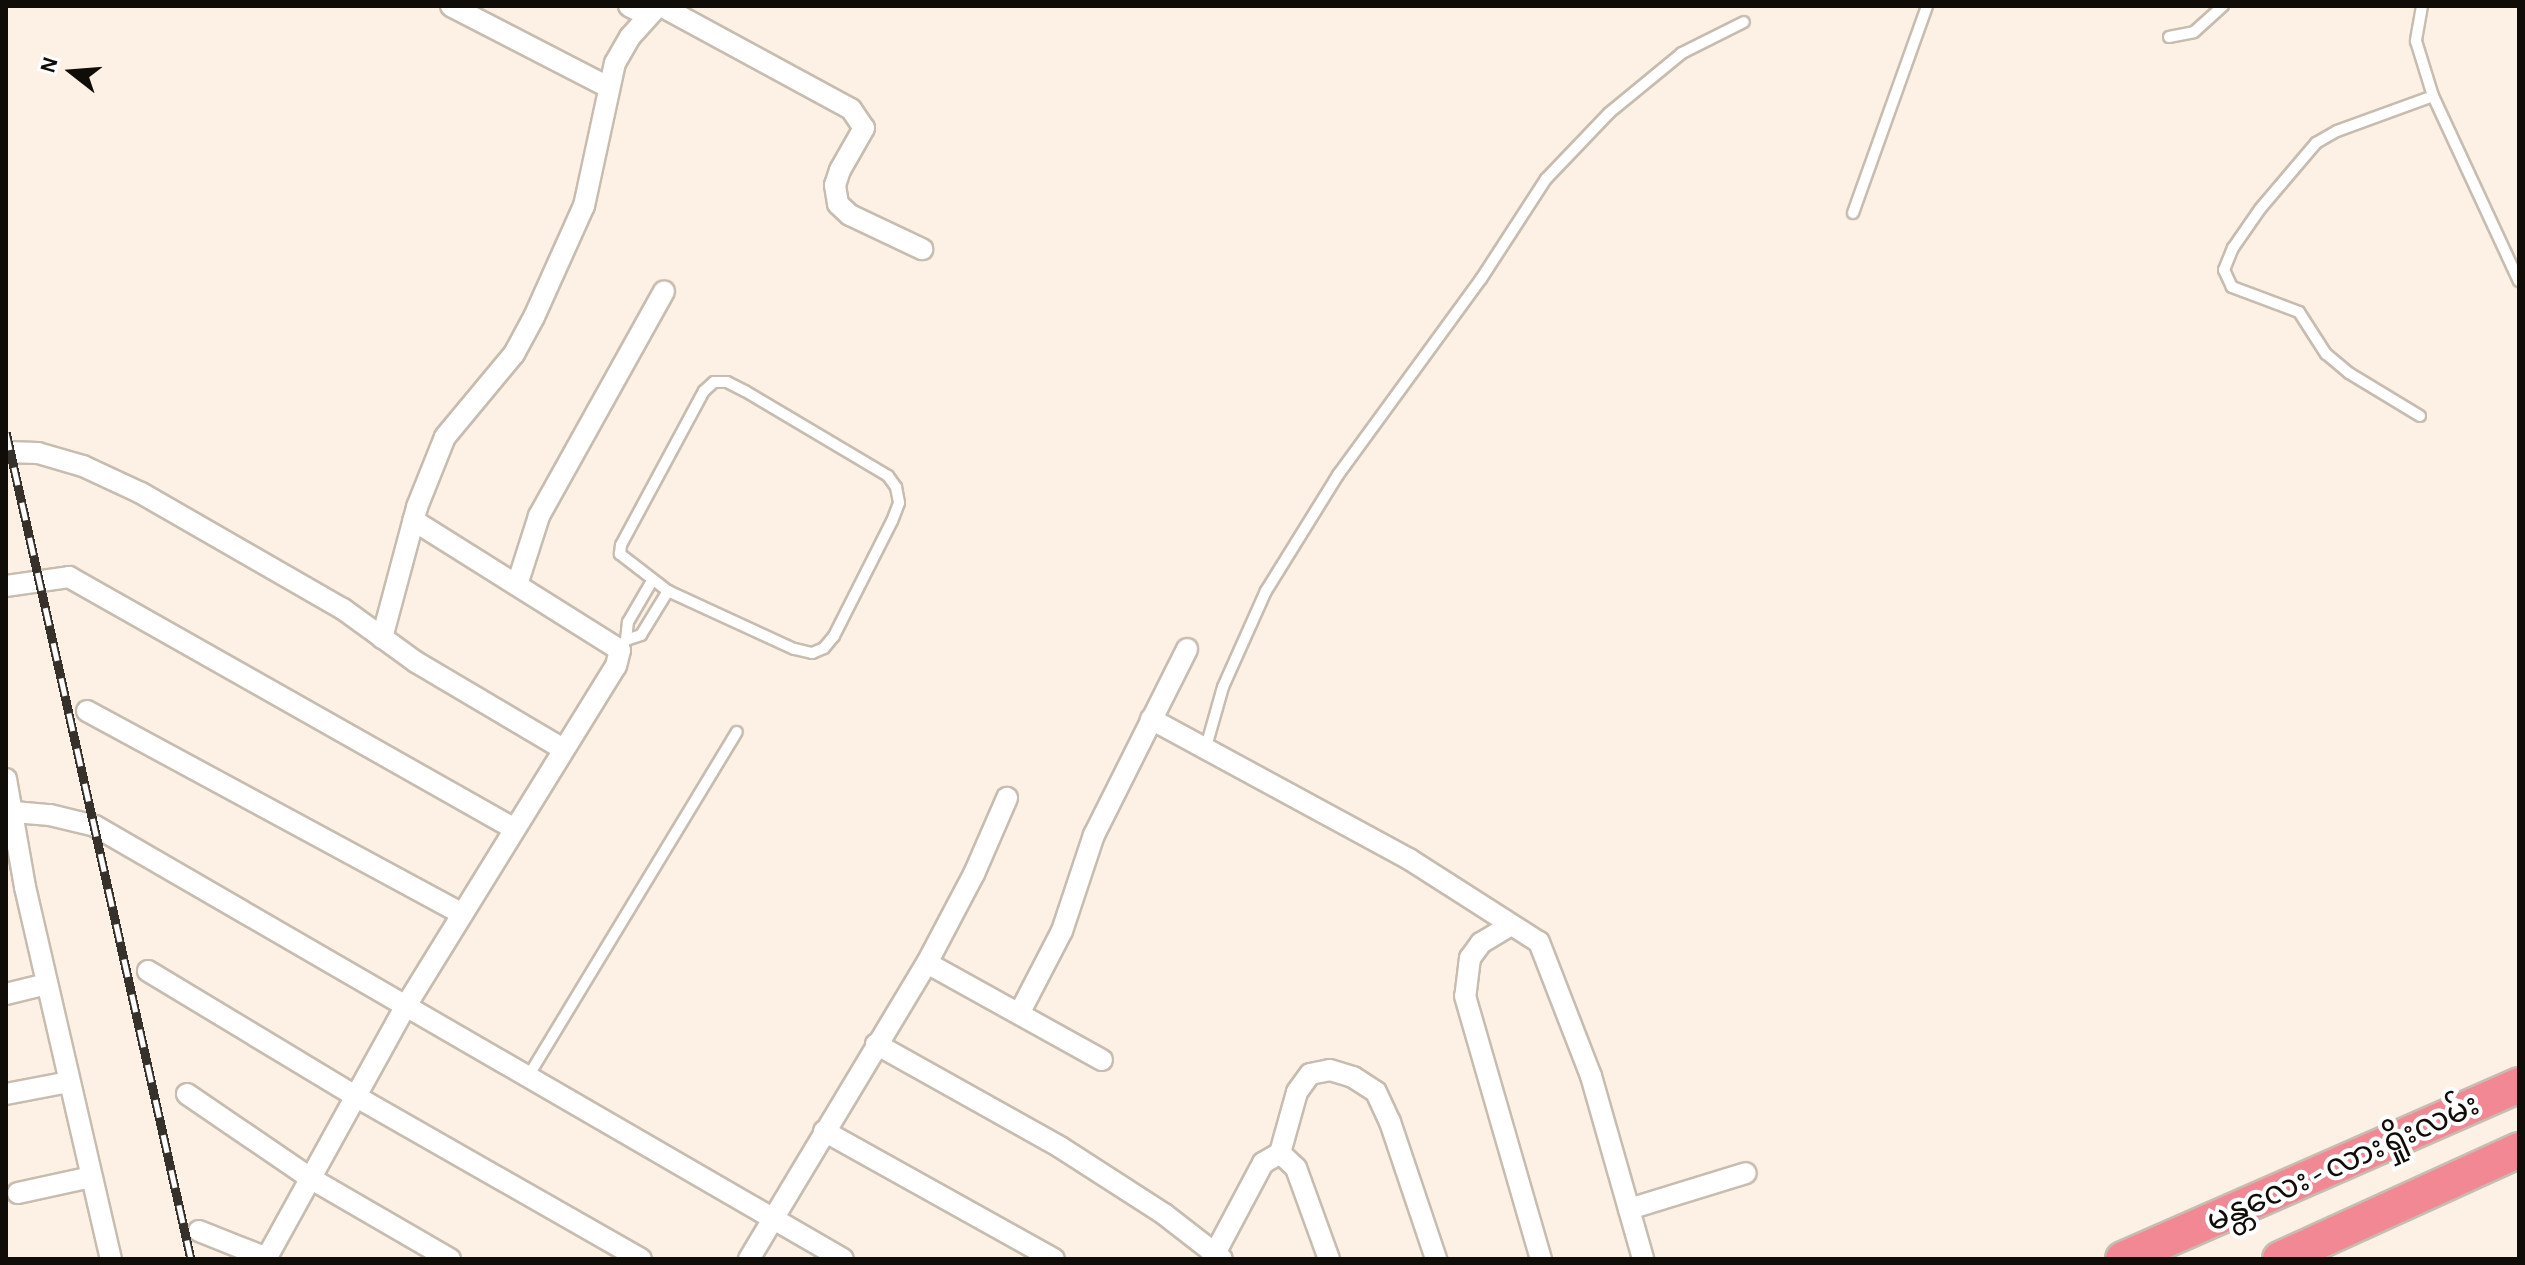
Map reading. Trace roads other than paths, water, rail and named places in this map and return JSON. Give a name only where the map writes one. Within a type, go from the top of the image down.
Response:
[{"type":"highway","name":"မန္တလေး - လားရှိုးလမ်း","points":[[2123,1259],[2519,1085]]},
{"type":"highway","name":"မန္တလေး - လားရှိုးလမ်း","points":[[2280,1259],[2519,1150]]},
{"type":"street","points":[[451,6],[608,87]]},
{"type":"street","points":[[382,638],[413,520],[445,437],[514,354],[568,247],[593,172],[615,63],[649,8],[851,109],[864,128],[840,170],[835,185],[838,204],[850,215],[922,249]]},
{"type":"street","points":[[517,585],[539,516],[664,291]]},
{"type":"street","points":[[6,452],[38,453],[83,466],[141,493],[343,609],[416,662],[563,749]]},
{"type":"street","points":[[199,1231],[266,1258],[407,1004],[513,828],[616,666],[623,645],[517,585],[413,520]]},
{"type":"street","points":[[6,586],[69,577],[513,828]]},
{"type":"street","points":[[1020,1012],[1062,931],[1094,835],[1187,649]]},
{"type":"street","points":[[87,711],[462,914]]},
{"type":"street","points":[[1151,719],[1409,859],[1539,942],[1553,971],[1591,1076],[1643,1259]]},
{"type":"street","points":[[111,1259],[47,984],[16,890],[9,796],[50,815],[95,826],[843,1259]]},
{"type":"street","points":[[749,1259],[927,963],[974,874],[1007,798]]},
{"type":"street","points":[[1511,925],[1481,943],[1470,958],[1465,996],[1541,1259]]},
{"type":"street","points":[[927,963],[1102,1060]]},
{"type":"street","points":[[148,971],[355,1096],[641,1259]]},
{"type":"street","points":[[6,994],[47,984]]},
{"type":"street","points":[[876,1044],[1060,1147],[1217,1256],[1263,1163],[1280,1153],[1297,1092],[1310,1074],[1330,1070],[1353,1077],[1376,1092],[1390,1122],[1436,1259]]},
{"type":"street","points":[[6,1094],[69,1082]]},
{"type":"street","points":[[187,1094],[310,1178],[450,1259]]},
{"type":"street","points":[[824,1131],[1054,1259]]},
{"type":"street","points":[[1280,1153],[1296,1168],[1329,1259]]},
{"type":"street","points":[[1629,1209],[1746,1173]]},
{"type":"street","points":[[18,1193],[91,1177]]},
{"type":"lane","points":[[1853,213],[1927,6]]},
{"type":"lane","points":[[2169,37],[2194,32],[2223,6]]},
{"type":"lane","points":[[2422,6],[2416,41],[2433,96],[2519,281]]},
{"type":"lane","points":[[1206,747],[1223,687],[1266,591],[1338,475],[1481,279],[1546,179],[1609,113],[1682,53],[1744,22]]},
{"type":"lane","points":[[2420,416],[2349,373],[2326,354],[2299,312],[2232,287],[2224,270],[2233,248],[2260,209],[2316,143],[2337,131],[2433,96]]},
{"type":"lane","points":[[714,382],[727,382],[745,391],[888,476],[896,487],[899,503],[892,521],[834,636],[824,648],[812,653],[794,649],[652,581],[620,554],[621,545],[704,391],[714,382]]},
{"type":"lane","points":[[623,645],[628,622],[652,581]]},
{"type":"lane","points":[[623,645],[641,635],[668,591]]},
{"type":"lane","points":[[529,1075],[737,732]]},
{"type":"railway","points":[[6,432],[191,1259]]}]
